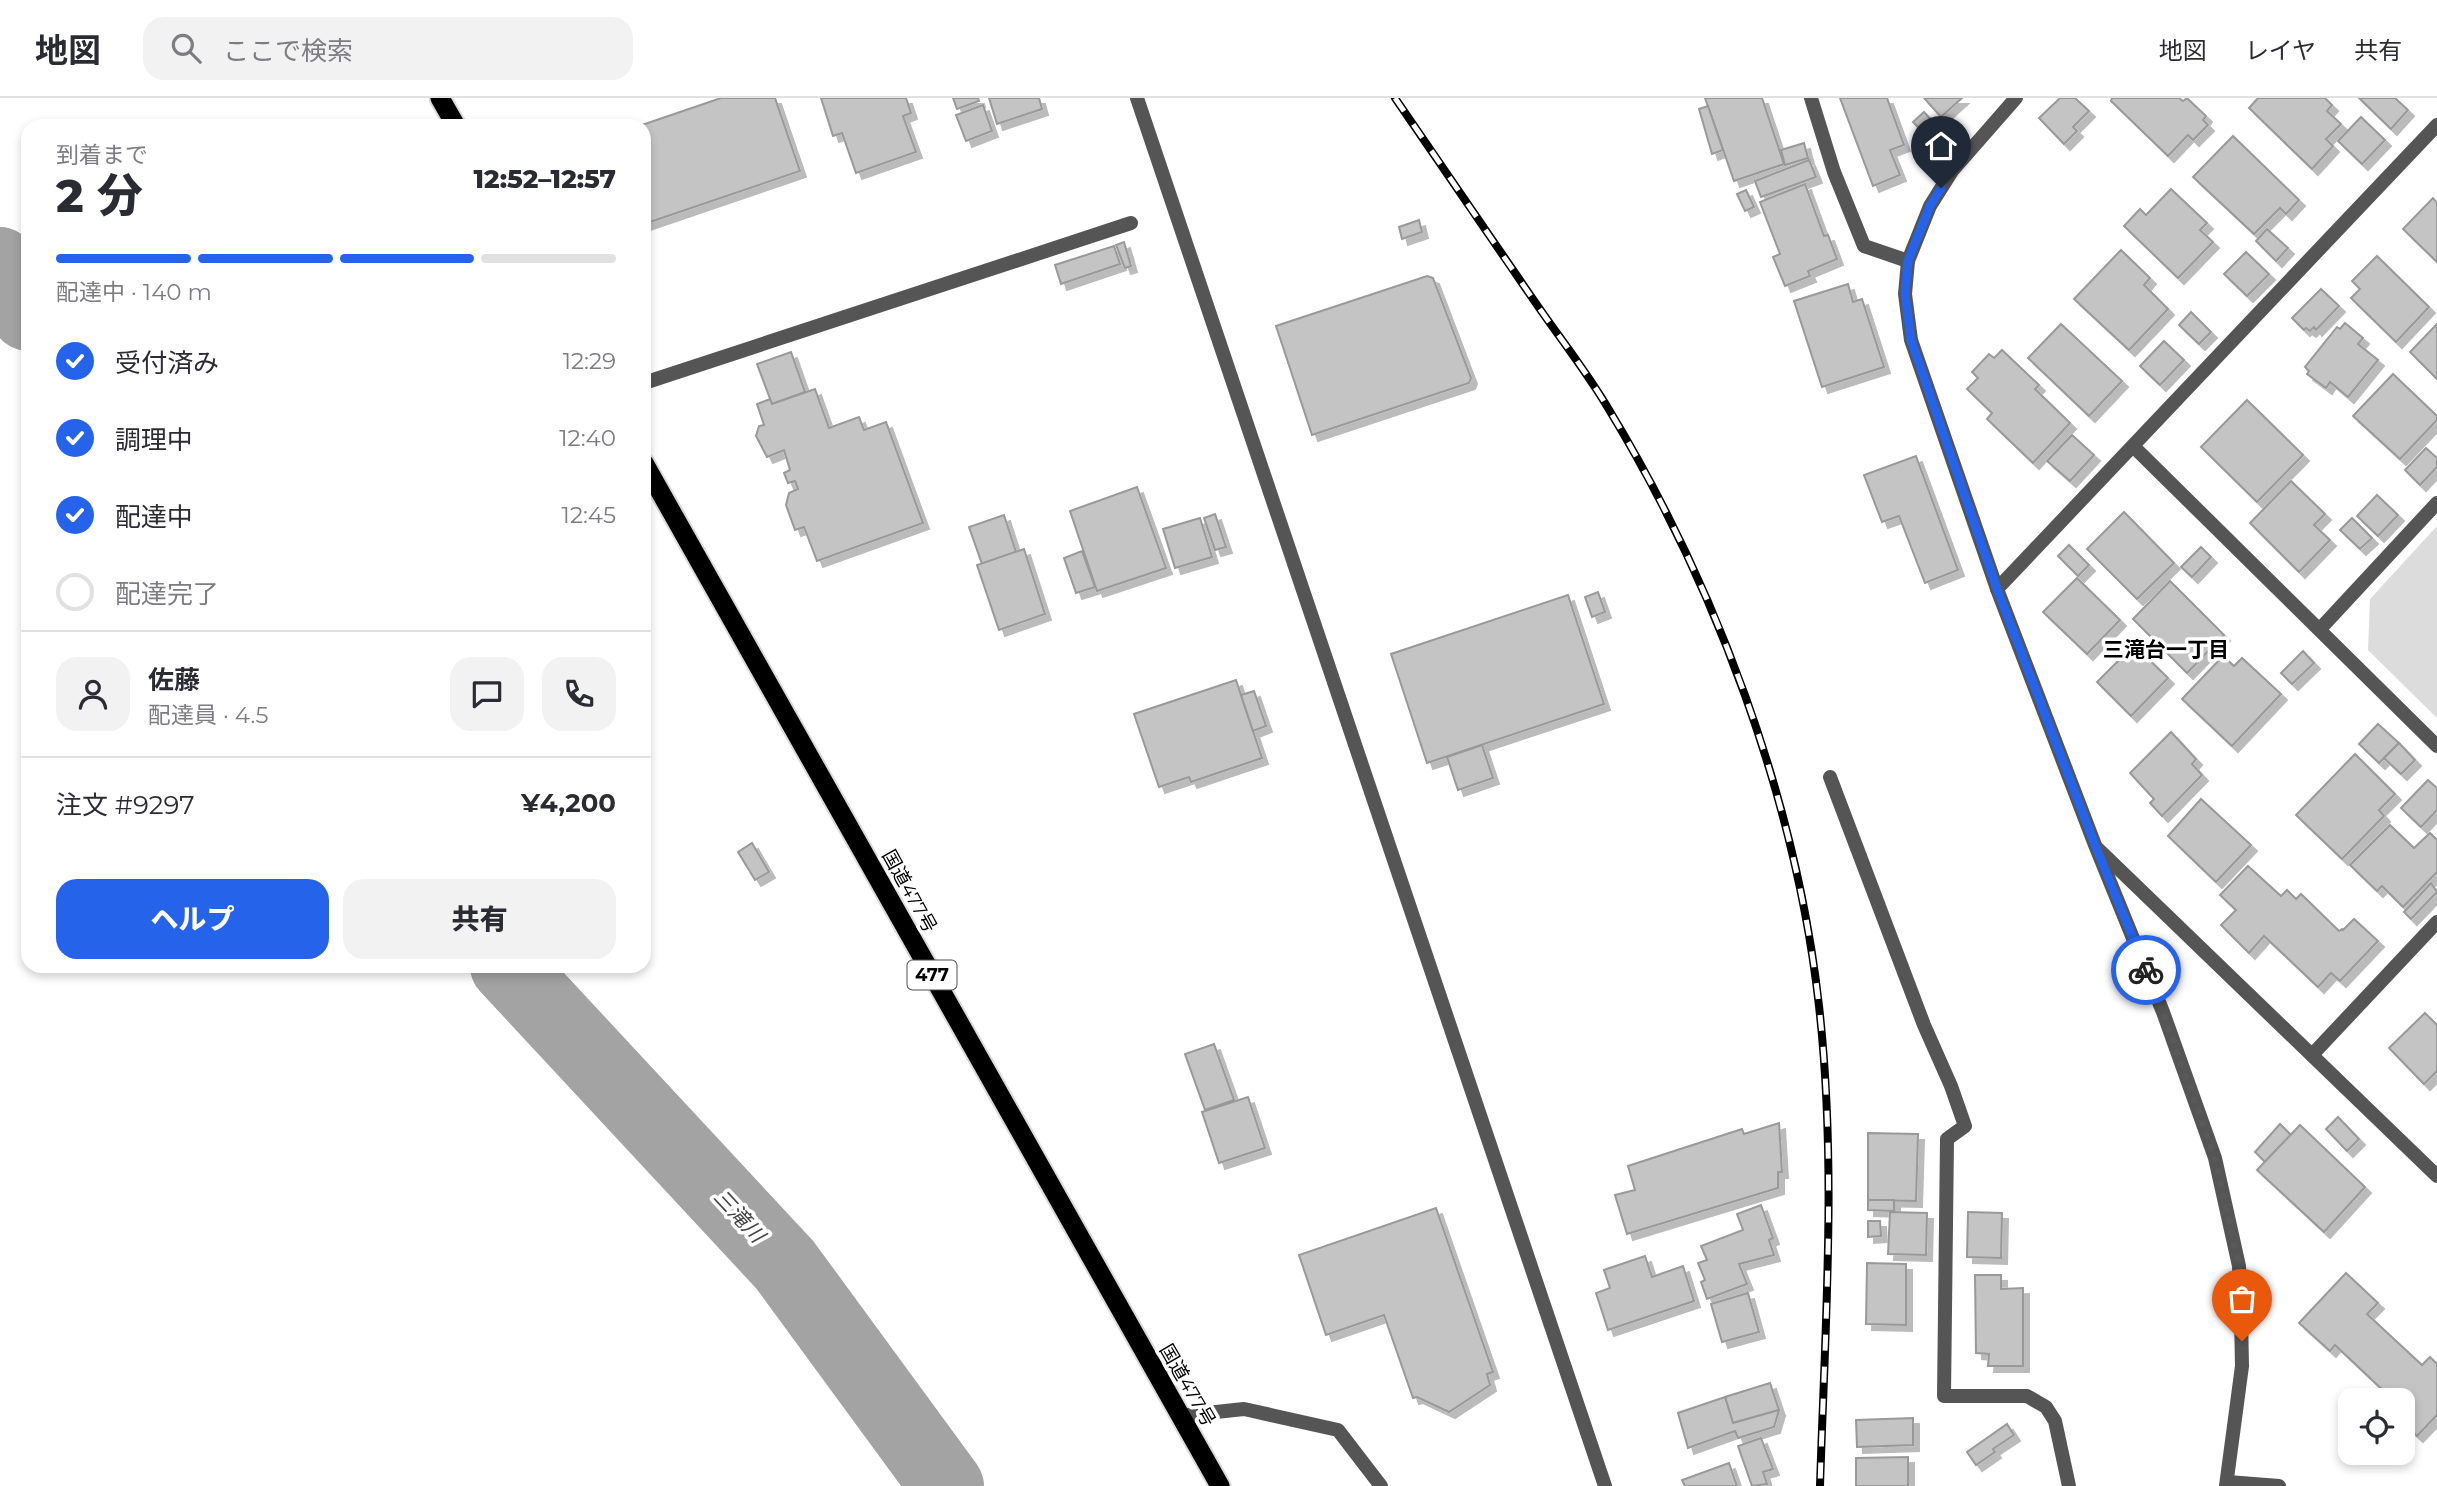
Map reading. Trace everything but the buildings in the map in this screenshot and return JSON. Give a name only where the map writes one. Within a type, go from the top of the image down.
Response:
[{"type":"highway","points":[[440,98],[452,119]]},
{"type":"highway","name":"国道477号","points":[[651,475],[1220,1486]]},
{"type":"street","points":[[1137,98],[1605,1486]]},
{"type":"street","points":[[1811,98],[1834,172],[1864,246],[1908,261]]},
{"type":"street","points":[[2016,98],[1952,171],[1930,206],[1908,261],[1905,294],[1911,340],[1997,589],[2095,845],[2163,1012],[2215,1158],[2239,1266],[2242,1366],[2227,1484],[2279,1486]]},
{"type":"street","points":[[1997,589],[2437,125]]},
{"type":"street","points":[[651,381],[1131,223]]},
{"type":"street","points":[[2134,447],[2437,746]]},
{"type":"street","points":[[2320,629],[2437,503]]},
{"type":"street","points":[[1830,777],[1965,1126],[1947,1139],[1944,1396],[2028,1396],[2046,1407],[2055,1421],[2069,1486]]},
{"type":"street","points":[[2095,845],[2437,1176]]},
{"type":"street","points":[[2312,1055],[2437,922]]},
{"type":"street","points":[[1179,1416],[1244,1409],[1338,1430],[1381,1486]]},
{"type":"shaded area","points":[[2437,526],[2437,718],[2368,650],[2370,599]]},
{"type":"waterway","name":"三滝川","points":[[0,264],[21,302]]},
{"type":"waterway","name":"三滝川","points":[[514,973],[785,1265],[947,1486]]},
{"type":"railway","points":[[1395,98],[1591,381],[1647,476],[1716,620],[1745,695],[1770,772],[1808,928],[1824,1066],[1829,1186],[1820,1486]]},
{"type":"way so far","points":[[2146,970],[2215,1158],[2239,1266],[2242,1341]]},
{"type":"district","name":"三滝台一丁目","points":[[2166,650]]},
{"type":"route","points":[[1941,188],[1930,206],[1908,261],[1905,294],[1911,340],[1997,589],[2146,970]]}]
